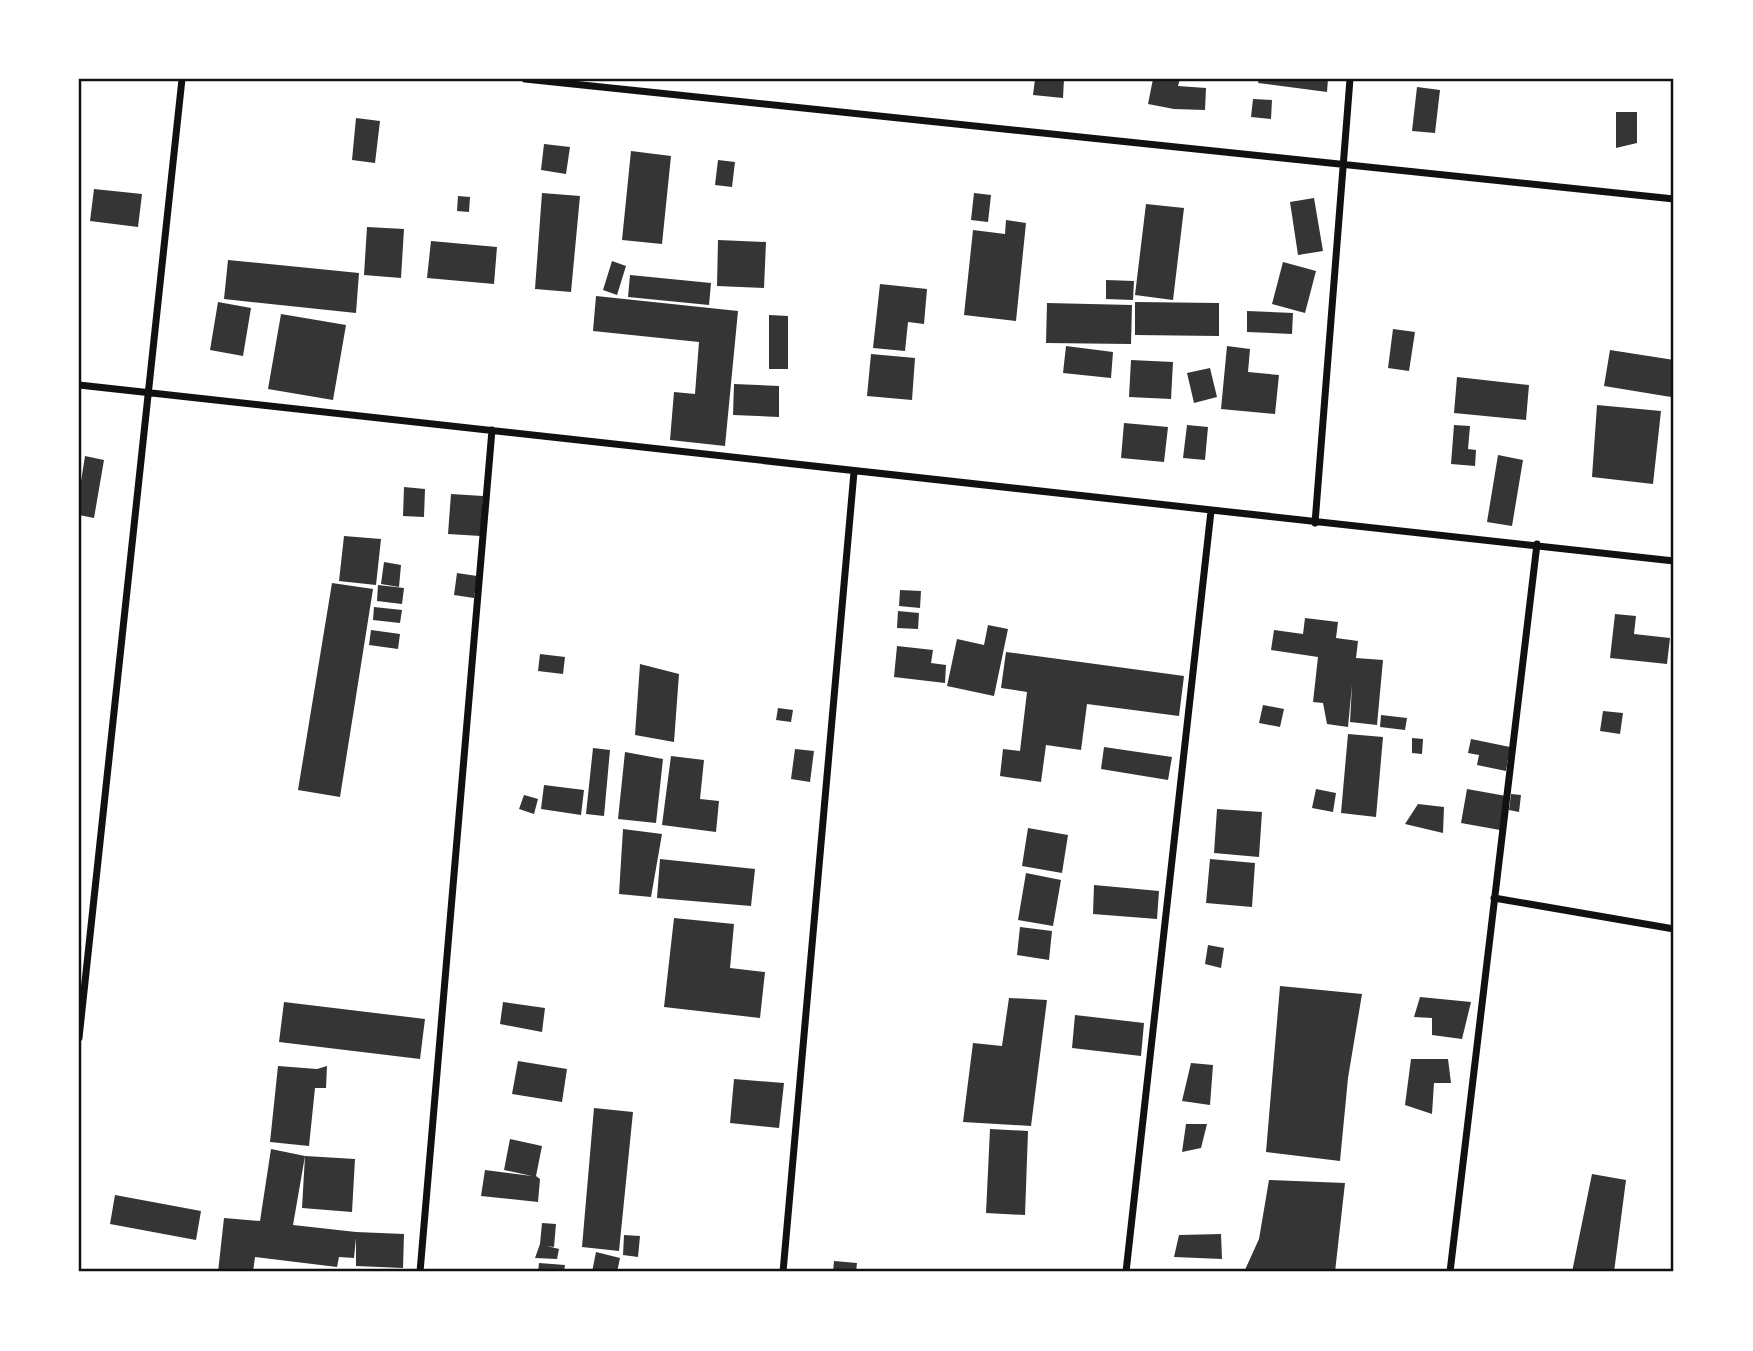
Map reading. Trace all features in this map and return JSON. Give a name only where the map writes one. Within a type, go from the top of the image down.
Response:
[{"type":"street","points":[[79,1038],[182,79]]},
{"type":"street","points":[[525,79],[1674,200]]},
{"type":"street","points":[[1315,523],[1350,79]]},
{"type":"street","points":[[79,385],[1674,561]]},
{"type":"street","points":[[420,1272],[492,430]]},
{"type":"street","points":[[783,1272],[854,472]]},
{"type":"street","points":[[1126,1272],[1211,511]]},
{"type":"street","points":[[1450,1272],[1537,544]]},
{"type":"street","points":[[1493,898],[1674,929]]},
{"type":"building","points":[[1035,79],[1064,79],[1063,98],[1033,95]]},
{"type":"building","points":[[1153,79],[1180,79],[1178,86],[1206,88],[1205,110],[1174,109],[1148,104]]},
{"type":"building","points":[[1259,79],[1328,79],[1327,92],[1258,83]]},
{"type":"building","points":[[1417,87],[1440,90],[1435,133],[1412,131]]},
{"type":"building","points":[[1253,99],[1272,100],[1271,119],[1251,117]]},
{"type":"building","points":[[1616,112],[1637,112],[1637,143],[1616,148]]},
{"type":"building","points":[[356,118],[380,121],[375,163],[352,160]]},
{"type":"building","points":[[544,144],[570,147],[566,174],[541,170]]},
{"type":"building","points":[[631,151],[671,156],[662,244],[622,240]]},
{"type":"building","points":[[718,160],[735,162],[732,187],[715,185]]},
{"type":"building","points":[[94,189],[142,194],[138,227],[90,221]]},
{"type":"building","points":[[542,193],[580,196],[571,292],[535,289]]},
{"type":"building","points":[[974,193],[991,195],[988,222],[971,220]]},
{"type":"building","points":[[458,196],[470,197],[469,212],[457,211]]},
{"type":"building","points":[[1314,198],[1323,251],[1298,255],[1290,202]]},
{"type":"building","points":[[1146,204],[1184,208],[1173,300],[1135,295]]},
{"type":"building","points":[[1006,220],[1026,223],[1016,321],[964,315],[973,230],[1005,234]]},
{"type":"building","points":[[367,227],[404,229],[401,278],[364,275]]},
{"type":"building","points":[[718,240],[766,242],[764,288],[717,286]]},
{"type":"building","points":[[431,241],[497,247],[494,284],[427,278]]},
{"type":"building","points":[[228,260],[359,273],[356,313],[224,299]]},
{"type":"building","points":[[612,261],[626,266],[617,295],[603,290]]},
{"type":"building","points":[[1283,262],[1316,271],[1305,313],[1272,304]]},
{"type":"building","points":[[630,275],[711,283],[709,305],[628,297]]},
{"type":"building","points":[[1106,280],[1134,281],[1133,300],[1106,299]]},
{"type":"building","points":[[880,284],[927,289],[924,324],[908,322],[905,351],[873,348]]},
{"type":"building","points":[[596,296],[738,311],[725,446],[670,440],[674,392],[695,394],[699,342],[593,331]]},
{"type":"building","points":[[218,302],[251,308],[243,356],[210,350]]},
{"type":"building","points":[[1135,302],[1219,303],[1219,336],[1135,335]]},
{"type":"building","points":[[1047,303],[1132,305],[1131,344],[1046,343]]},
{"type":"building","points":[[1247,311],[1293,313],[1292,334],[1247,332]]},
{"type":"building","points":[[281,314],[346,325],[333,400],[268,389]]},
{"type":"building","points":[[769,315],[788,316],[788,369],[769,369]]},
{"type":"building","points":[[1393,329],[1415,332],[1409,371],[1388,368]]},
{"type":"building","points":[[1066,346],[1113,352],[1111,378],[1063,373]]},
{"type":"building","points":[[1227,346],[1250,349],[1248,372],[1279,375],[1275,414],[1221,409]]},
{"type":"building","points":[[1610,350],[1674,360],[1671,397],[1604,386]]},
{"type":"building","points":[[871,354],[915,358],[912,400],[867,396]]},
{"type":"building","points":[[1131,360],[1173,362],[1171,399],[1129,397]]},
{"type":"building","points":[[1210,368],[1217,397],[1194,403],[1187,373]]},
{"type":"building","points":[[1457,377],[1529,385],[1526,420],[1454,413]]},
{"type":"building","points":[[734,384],[779,386],[779,417],[733,415]]},
{"type":"building","points":[[1597,405],[1661,411],[1653,484],[1592,477]]},
{"type":"building","points":[[1124,423],[1168,427],[1164,462],[1121,458]]},
{"type":"building","points":[[1187,425],[1208,427],[1205,460],[1183,458]]},
{"type":"building","points":[[1454,425],[1470,426],[1468,449],[1476,450],[1475,466],[1451,464]]},
{"type":"building","points":[[1498,455],[1523,460],[1512,526],[1487,522]]},
{"type":"building","points":[[85,456],[104,460],[94,518],[79,515],[79,494]]},
{"type":"building","points":[[404,487],[425,489],[424,517],[403,516]]},
{"type":"building","points":[[451,494],[483,496],[481,536],[448,534]]},
{"type":"building","points":[[344,536],[381,539],[376,585],[339,581]]},
{"type":"building","points":[[384,562],[401,565],[399,587],[381,584]]},
{"type":"building","points":[[457,573],[477,576],[474,598],[454,595]]},
{"type":"building","points":[[332,583],[373,589],[340,797],[298,790]]},
{"type":"building","points":[[378,585],[404,588],[402,604],[377,601]]},
{"type":"building","points":[[900,590],[921,591],[920,608],[899,606]]},
{"type":"building","points":[[374,607],[402,610],[400,623],[373,620]]},
{"type":"building","points":[[898,611],[919,613],[918,629],[897,628]]},
{"type":"building","points":[[1615,614],[1636,616],[1634,634],[1670,638],[1667,664],[1610,658]]},
{"type":"building","points":[[1305,618],[1338,622],[1336,638],[1358,641],[1356,658],[1383,660],[1377,725],[1350,722],[1352,685],[1348,727],[1327,724],[1323,703],[1313,702],[1318,657],[1271,650],[1274,630],[1303,634]]},
{"type":"building","points":[[988,625],[1008,629],[994,696],[947,686],[957,639],[984,645]]},
{"type":"building","points":[[371,630],[400,634],[398,649],[369,645]]},
{"type":"building","points":[[897,646],[933,650],[931,663],[946,665],[945,683],[894,677]]},
{"type":"building","points":[[1006,652],[1184,676],[1179,716],[1087,704],[1081,750],[1046,745],[1041,782],[1000,776],[1003,749],[1020,751],[1027,692],[1001,688]]},
{"type":"building","points":[[540,654],[565,657],[563,674],[538,671]]},
{"type":"building","points":[[640,664],[679,674],[674,742],[635,735]]},
{"type":"building","points":[[1263,705],[1284,709],[1280,727],[1259,723]]},
{"type":"building","points":[[778,708],[793,710],[791,722],[776,720]]},
{"type":"building","points":[[1603,711],[1623,713],[1620,734],[1600,731]]},
{"type":"building","points":[[1381,715],[1407,718],[1405,730],[1380,727]]},
{"type":"building","points":[[1348,734],[1383,737],[1376,817],[1341,813]]},
{"type":"building","points":[[1412,738],[1423,739],[1422,754],[1412,753]]},
{"type":"building","points":[[1471,739],[1510,747],[1506,771],[1477,765],[1479,755],[1468,753]]},
{"type":"building","points":[[1104,747],[1172,757],[1168,780],[1101,769]]},
{"type":"building","points":[[593,748],[610,750],[604,816],[586,814]]},
{"type":"building","points":[[795,749],[814,751],[810,782],[791,779]]},
{"type":"building","points":[[625,752],[663,759],[656,823],[618,819]]},
{"type":"building","points":[[671,756],[704,760],[700,799],[719,801],[716,832],[662,825]]},
{"type":"building","points":[[544,785],[584,790],[581,815],[541,809]]},
{"type":"building","points":[[1316,789],[1336,793],[1333,812],[1312,808]]},
{"type":"building","points":[[1467,789],[1506,796],[1500,830],[1461,823]]},
{"type":"building","points":[[1511,794],[1521,795],[1519,812],[1509,810]]},
{"type":"building","points":[[524,795],[538,799],[534,814],[519,809]]},
{"type":"building","points":[[1418,804],[1444,807],[1443,833],[1405,824]]},
{"type":"building","points":[[1217,809],[1262,812],[1259,857],[1214,853]]},
{"type":"building","points":[[1028,828],[1068,835],[1062,873],[1022,866]]},
{"type":"building","points":[[623,829],[662,834],[651,897],[619,894]]},
{"type":"building","points":[[660,859],[755,869],[751,906],[657,898]]},
{"type":"building","points":[[1210,859],[1255,863],[1252,907],[1206,903]]},
{"type":"building","points":[[1026,873],[1061,880],[1053,926],[1018,920]]},
{"type":"building","points":[[1094,885],[1159,891],[1157,919],[1093,914]]},
{"type":"building","points":[[674,918],[734,924],[730,968],[765,972],[760,1018],[664,1007]]},
{"type":"building","points":[[1020,927],[1052,931],[1049,960],[1017,955]]},
{"type":"building","points":[[1208,945],[1224,948],[1221,968],[1205,964]]},
{"type":"building","points":[[1280,986],[1362,994],[1348,1078],[1340,1161],[1266,1152]]},
{"type":"building","points":[[1420,997],[1471,1002],[1462,1039],[1432,1035],[1432,1018],[1414,1017]]},
{"type":"building","points":[[1009,998],[1047,1000],[1031,1126],[963,1122],[973,1043],[1002,1046]]},
{"type":"building","points":[[284,1002],[425,1019],[420,1059],[279,1042]]},
{"type":"building","points":[[503,1002],[545,1008],[542,1032],[500,1024]]},
{"type":"building","points":[[1075,1015],[1144,1023],[1141,1056],[1072,1048]]},
{"type":"building","points":[[1411,1059],[1448,1059],[1451,1083],[1434,1083],[1432,1114],[1405,1105]]},
{"type":"building","points":[[518,1061],[567,1069],[562,1102],[512,1094]]},
{"type":"building","points":[[1191,1063],[1213,1065],[1210,1105],[1182,1101]]},
{"type":"building","points":[[278,1066],[317,1069],[327,1066],[326,1088],[315,1088],[309,1146],[270,1142]]},
{"type":"building","points":[[734,1079],[784,1083],[779,1128],[730,1123]]},
{"type":"building","points":[[594,1108],[633,1112],[619,1251],[582,1247]]},
{"type":"building","points":[[1186,1124],[1207,1124],[1201,1148],[1182,1152]]},
{"type":"building","points":[[990,1129],[1028,1131],[1025,1215],[986,1213]]},
{"type":"building","points":[[510,1139],[542,1146],[536,1176],[540,1179],[538,1202],[481,1196],[485,1170],[532,1176],[504,1170]]},
{"type":"building","points":[[271,1149],[305,1156],[293,1225],[404,1234],[403,1268],[356,1266],[356,1238],[354,1258],[339,1257],[337,1267],[255,1257],[253,1272],[218,1272],[224,1218],[260,1221]]},
{"type":"building","points":[[305,1156],[355,1159],[352,1212],[302,1208]]},
{"type":"building","points":[[1592,1174],[1626,1180],[1614,1272],[1572,1272]]},
{"type":"building","points":[[1269,1180],[1345,1183],[1335,1272],[1244,1272],[1259,1239]]},
{"type":"building","points":[[115,1195],[201,1211],[196,1240],[110,1224]]},
{"type":"building","points":[[542,1223],[556,1224],[554,1247],[547,1246],[559,1249],[557,1259],[535,1258],[540,1244]]},
{"type":"building","points":[[1221,1234],[1222,1259],[1174,1257],[1179,1235]]},
{"type":"building","points":[[624,1235],[640,1236],[638,1257],[623,1255]]},
{"type":"building","points":[[596,1252],[620,1258],[617,1272],[592,1272]]},
{"type":"building","points":[[834,1261],[857,1263],[856,1272],[833,1272]]},
{"type":"building","points":[[539,1263],[565,1265],[564,1272],[538,1272]]}]
